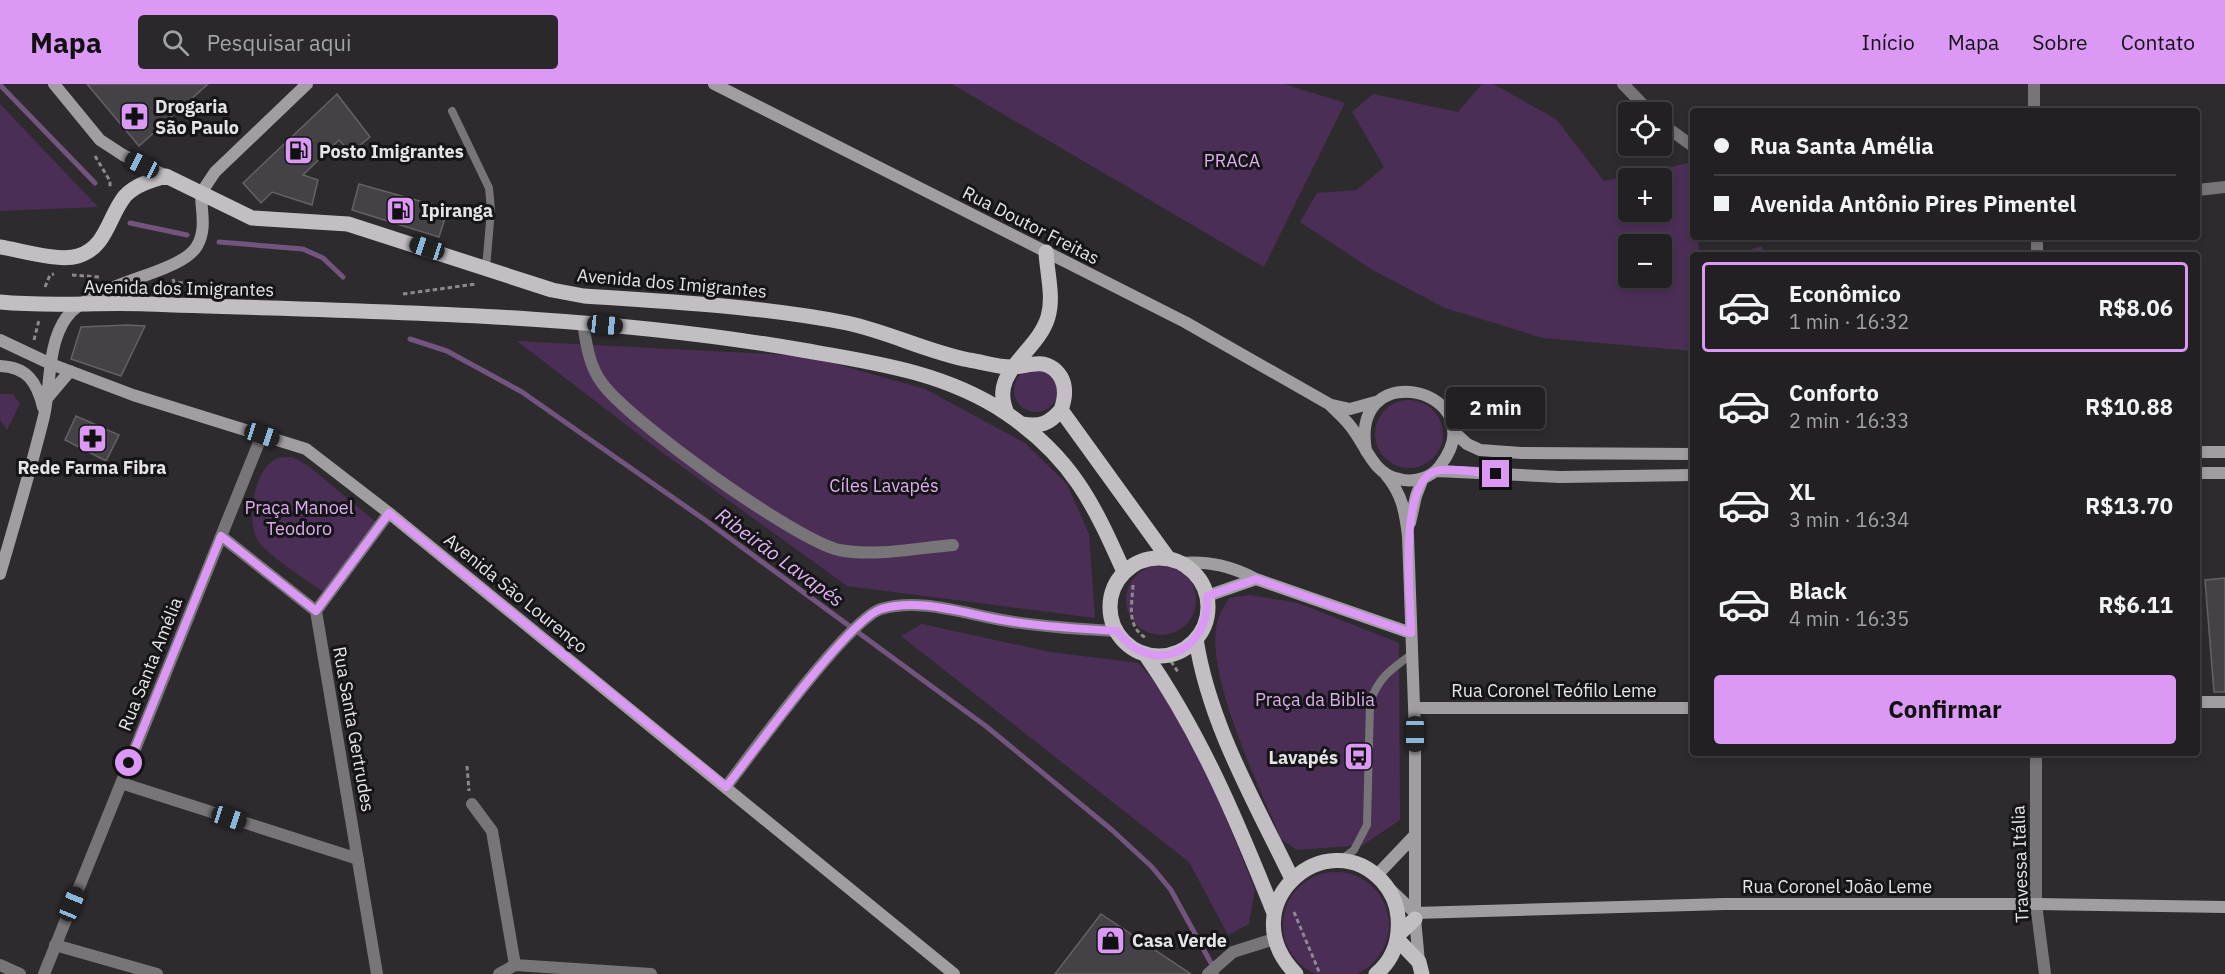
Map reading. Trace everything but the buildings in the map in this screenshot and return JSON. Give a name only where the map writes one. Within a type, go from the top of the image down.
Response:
[{"type":"main road","name":"Avenida dos Imigrantes","points":[[0,247],[51,256],[76,257],[87,252],[105,235],[125,196],[137,187],[166,177],[252,218],[348,224],[552,290],[584,296],[785,313],[849,324],[967,360],[1014,367],[1035,363],[1053,368],[1063,381],[1066,396],[1061,410]]},
{"type":"main road","points":[[1007,413],[1002,402],[1001,389],[1006,377],[1042,332],[1048,316],[1051,300],[1046,252]]},
{"type":"main road","name":"Avenida dos Imigrantes","points":[[0,302],[33,306],[142,303],[583,323],[742,339],[862,359],[913,371],[1007,413],[1047,445],[1076,476],[1094,505],[1127,570]]},
{"type":"main road","points":[[1022,424],[1036,426],[1051,421],[1061,410],[1174,560],[1198,577],[1207,596],[1208,611],[1197,639],[1186,648],[1167,654],[1145,654]]},
{"type":"main road","points":[[1174,560],[1152,558],[1127,570],[1115,585],[1111,600],[1111,616],[1124,641],[1145,654],[1188,720],[1239,825],[1274,913],[1274,939],[1286,964],[1296,974]]},
{"type":"main road","points":[[1197,639],[1200,664],[1216,714],[1287,885]]},
{"type":"main road","points":[[1274,913],[1287,885],[1307,868],[1324,862],[1338,861],[1360,866],[1377,875],[1388,887],[1398,908],[1399,937],[1420,968]]},
{"type":"main road","points":[[1376,974],[1392,956],[1399,937],[1415,916]]},
{"type":"street","points":[[54,84],[100,140],[123,155],[166,177]]},
{"type":"street","points":[[0,574],[45,407],[51,364],[60,330],[79,304],[125,281],[174,263],[191,253],[197,247],[203,224],[201,193],[215,172],[307,84]]},
{"type":"street","name":"Rua Doutor Freitas","points":[[714,84],[1185,322],[1329,404],[1350,409],[1380,400]]},
{"type":"street","points":[[1623,84],[1640,102]]},
{"type":"street","points":[[2034,84],[2034,108]]},
{"type":"street","points":[[1672,131],[1690,144]]},
{"type":"street","points":[[2200,190],[2225,187]]},
{"type":"street","points":[[583,323],[589,354],[600,382],[623,408],[729,486],[797,531],[838,550],[873,552],[953,545]]},
{"type":"street","name":"Avenida São Lourenço","points":[[0,340],[51,364],[133,395],[306,449],[389,513],[954,974]]},
{"type":"street","points":[[0,366],[17,368],[31,378],[45,407]]},
{"type":"street","points":[[45,407],[70,371]]},
{"type":"street","points":[[1385,474],[1399,479],[1423,478],[1437,471],[1450,453],[1452,420],[1444,406],[1427,394],[1412,390],[1402,391],[1380,400],[1366,421],[1364,436],[1366,452],[1398,490],[1405,510],[1408,536],[1414,708],[1415,916],[1420,968]]},
{"type":"street","name":"Rua Doutor Freitas","points":[[1329,404],[1355,431],[1366,452]]},
{"type":"street","points":[[1453,431],[1467,444],[1480,450],[1521,453],[1690,454]]},
{"type":"street","name":"Rua Santa Amélia","points":[[44,974],[262,435]]},
{"type":"street","points":[[2200,452],[2225,452]]},
{"type":"street","points":[[1437,471],[1560,477],[1690,475]]},
{"type":"street","points":[[2200,473],[2225,473]]},
{"type":"street","points":[[1408,536],[1416,496],[1423,478]]},
{"type":"street","points":[[221,536],[316,611],[389,513]]},
{"type":"street","points":[[1174,560],[1215,563],[1238,570],[1256,579],[1411,633]]},
{"type":"street","points":[[1207,596],[1256,579]]},
{"type":"street","points":[[726,787],[845,637],[880,610],[902,605],[951,609],[1008,621],[1117,631]]},
{"type":"street","name":"Rua Santa Gertrudes","points":[[316,611],[377,974]]},
{"type":"street","points":[[2200,702],[2225,702]]},
{"type":"street","name":"Rua Coronel Teófilo Leme","points":[[1414,708],[1690,708]]},
{"type":"street","name":"Travessa Itália","points":[[2036,756],[2036,904],[2045,974]]},
{"type":"street","points":[[121,783],[358,859]]},
{"type":"street","points":[[472,804],[492,831],[515,965]]},
{"type":"street","points":[[1377,875],[1415,834]]},
{"type":"street","points":[[1388,887],[1415,916]]},
{"type":"street","name":"Rua Coronel João Leme","points":[[1415,916],[1725,904],[2036,904],[2225,907]]},
{"type":"street","points":[[1208,974],[1233,952],[1274,939]]},
{"type":"street","points":[[55,945],[157,974]]},
{"type":"street","points":[[0,965],[20,974]]},
{"type":"street","points":[[499,974],[515,965],[651,974]]},
{"type":"lane","points":[[452,111],[489,188],[491,210],[486,268]]},
{"type":"lane","points":[[1338,861],[1354,850],[1367,825],[1370,704],[1375,689],[1384,674],[1412,654]]},
{"type":"path","points":[[92,150],[110,181],[110,190]]},
{"type":"path","points":[[44,290],[50,275],[58,273]]},
{"type":"path","points":[[67,274],[100,277],[108,275]]},
{"type":"path","points":[[173,279],[174,282],[236,289]]},
{"type":"path","points":[[393,296],[454,285],[477,284]]},
{"type":"path","points":[[34,338],[39,318]]},
{"type":"path","points":[[1127,570],[1133,583],[1133,628],[1167,654],[1175,663],[1182,680]]},
{"type":"path","points":[[467,766],[472,804]]},
{"type":"path","points":[[1287,885],[1320,974]]},
{"type":"green space","name":"PRACA","points":[[952,84],[1284,84],[1345,103],[1264,267]]},
{"type":"green space","points":[[1482,84],[1493,84],[1556,119],[1604,181],[1618,178],[1618,222],[1672,222],[1672,168],[1665,168],[1690,163],[1690,240],[1698,240],[1699,252],[1690,252],[1690,351],[1543,338],[1445,308],[1371,269],[1300,222],[1317,193],[1357,190],[1384,167],[1352,112],[1373,94],[1458,112]]},
{"type":"green space","points":[[0,104],[98,207],[0,211]]},
{"type":"green space","points":[[1761,246],[1764,252],[1744,252]]},
{"type":"green space","name":"Cíles Lavapés","points":[[517,341],[807,356],[925,389],[1025,443],[1067,484],[1089,534],[1095,618],[847,586],[663,453]]},
{"type":"green space","points":[[1036,368],[1051,375],[1058,390],[1051,405],[1036,412],[1021,405],[1014,390],[1021,375]]},
{"type":"green space","points":[[0,394],[13,394],[20,404],[7,430],[0,420]]},
{"type":"green space","points":[[1409,400],[1422,403],[1433,410],[1440,421],[1443,434],[1440,447],[1433,458],[1422,465],[1409,468],[1396,465],[1385,458],[1378,447],[1375,434],[1378,421],[1385,410],[1396,403]]},
{"type":"green space","name":"Praça Manoel Teodoro","points":[[292,457],[307,465],[376,522],[325,593],[268,552],[256,536],[253,525],[254,498],[262,473],[278,458]]},
{"type":"green space","points":[[1168,565],[1181,571],[1190,580],[1194,586],[1196,600],[1194,614],[1186,625],[1175,633],[1154,635],[1136,625],[1128,614],[1126,593],[1136,575],[1147,567]]},
{"type":"green space","name":"Praça da Biblia","points":[[1250,595],[1298,603],[1399,643],[1400,820],[1363,845],[1297,850],[1281,839],[1236,729],[1218,668],[1215,641],[1220,614],[1229,598]]},
{"type":"green space","points":[[922,624],[1050,652],[1138,663],[1182,712],[1255,889],[1249,924],[1228,935],[1189,862],[901,636]]},
{"type":"green space","points":[[1326,873],[1346,873],[1365,881],[1380,896],[1388,915],[1388,935],[1380,954],[1365,969],[1353,975],[1319,975],[1307,969],[1292,954],[1284,935],[1284,915],[1292,896],[1307,881]]},
{"type":"waterway","name":"Ribeirão Lavapés","points":[[0,85],[95,183]]},
{"type":"waterway","name":"Ribeirão Lavapés","points":[[130,223],[187,235]]},
{"type":"waterway","name":"Ribeirão Lavapés","points":[[219,242],[303,249],[323,258],[343,277]]},
{"type":"waterway","name":"Ribeirão Lavapés","points":[[410,339],[447,351],[522,392],[705,520],[987,727],[1112,830],[1152,867],[1171,890],[1217,974]]},
{"type":"place","name":"Drogaria São Paulo","points":[[134,116]]},
{"type":"place","name":"Posto Imigrantes","points":[[298,151]]},
{"type":"place","name":"Ipiranga","points":[[400,210]]},
{"type":"place","name":"Rede Farma Fibra","points":[[92,438]]},
{"type":"place","name":"Lavapés","points":[[1359,757]]},
{"type":"place","name":"Casa Verde","points":[[1111,940]]},
{"type":"route","points":[[129,763],[221,536],[316,611],[389,513],[726,787],[845,637],[871,615],[880,610],[902,605],[951,609],[1008,621],[1069,629],[1117,631],[1134,649],[1145,654],[1159,656],[1175,653],[1197,639],[1208,611],[1207,596],[1236,584],[1256,579],[1411,633],[1408,536],[1416,496],[1423,478],[1437,471],[1496,474]]}]
